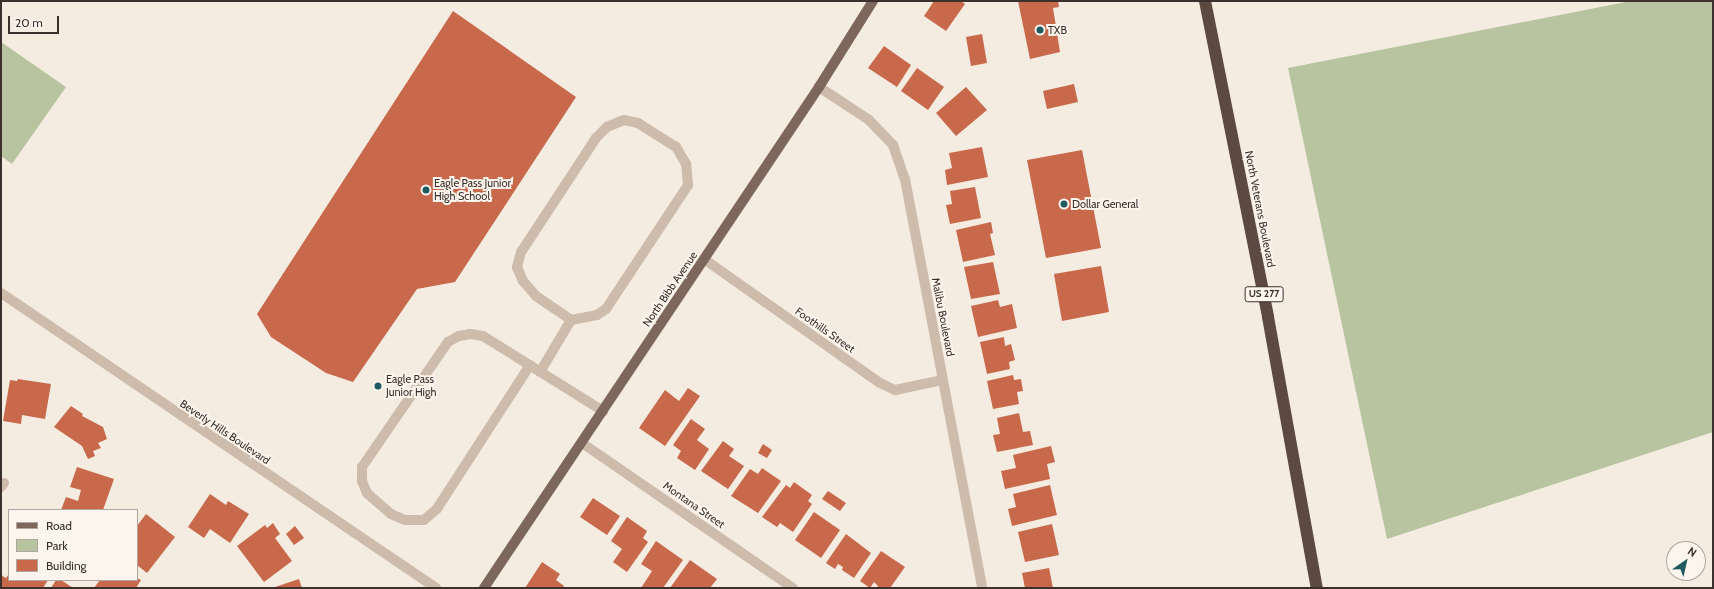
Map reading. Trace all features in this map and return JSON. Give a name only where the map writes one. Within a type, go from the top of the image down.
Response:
[{"type":"highway","name":"North Veterans Boulevard","points":[[1205,1],[1268,317],[1317,588]]},
{"type":"main road","name":"North Bibb Avenue","points":[[484,588],[819,87],[873,1]]},
{"type":"street","name":"Malibu Boulevard","points":[[819,87],[868,120],[893,145],[905,180],[982,588]]},
{"type":"street","points":[[540,372],[571,320],[597,315],[606,309],[688,185],[686,164],[679,150],[638,123],[624,120],[607,127],[596,138],[521,252],[517,267],[523,281],[536,296],[571,320]]},
{"type":"street","name":"Foothills Street","points":[[704,259],[880,384],[894,390],[942,380]]},
{"type":"street","name":"Beverly Hills Boulevard","points":[[1,294],[436,588]]},
{"type":"street","points":[[530,366],[437,508],[424,520],[405,520],[391,514],[367,493],[362,481],[362,467],[448,342],[470,334],[483,336],[603,411]]},
{"type":"street","name":"Montana Street","points":[[582,443],[793,588]]},
{"type":"green space","points":[[1631,1],[1713,1],[1713,432],[1387,539],[1288,68]]},
{"type":"green space","points":[[1,42],[66,87],[12,164],[1,156]]},
{"type":"building","points":[[934,1],[961,1],[965,4],[946,31],[924,16]]},
{"type":"building","name":"TXB","points":[[1018,1],[1058,1],[1059,7],[1053,8],[1060,52],[1030,59]]},
{"type":"building","name":"Eagle Pass Junior High School","points":[[453,11],[576,97],[455,282],[417,289],[353,382],[326,373],[271,337],[257,314]]},
{"type":"building","points":[[982,34],[987,63],[971,66],[966,37]]},
{"type":"building","points":[[884,46],[911,65],[897,87],[868,68]]},
{"type":"building","points":[[917,68],[944,87],[928,110],[901,91]]},
{"type":"building","points":[[1074,84],[1078,102],[1047,109],[1043,91]]},
{"type":"building","points":[[966,87],[987,110],[956,136],[936,113]]},
{"type":"building","points":[[982,147],[988,177],[947,185],[945,170],[952,168],[949,153]]},
{"type":"building","name":"Dollar General","points":[[1082,150],[1101,248],[1046,258],[1027,160]]},
{"type":"building","points":[[975,187],[981,218],[950,224],[946,205],[952,204],[950,191]]},
{"type":"building","points":[[991,222],[993,233],[990,234],[995,255],[963,262],[956,230]]},
{"type":"building","points":[[993,262],[1000,294],[971,299],[964,267]]},
{"type":"building","points":[[1101,266],[1109,312],[1062,321],[1054,274]]},
{"type":"building","points":[[998,300],[1000,307],[1012,304],[1017,328],[978,337],[971,306]]},
{"type":"building","points":[[1004,337],[1005,346],[1011,344],[1015,360],[1009,362],[1010,369],[987,374],[980,342]]},
{"type":"building","points":[[1013,375],[1014,380],[1021,379],[1023,391],[1017,392],[1019,404],[993,409],[987,381]]},
{"type":"building","points":[[18,379],[51,384],[45,419],[22,415],[21,424],[3,421],[10,380],[17,381]]},
{"type":"building","points":[[688,388],[700,396],[665,446],[639,428],[665,390],[679,401]]},
{"type":"building","points":[[71,406],[83,414],[82,416],[103,427],[107,439],[98,443],[101,448],[93,451],[95,456],[88,459],[82,446],[54,427]]},
{"type":"building","points":[[1019,413],[1023,432],[1030,431],[1033,445],[997,452],[993,435],[1000,434],[997,418]]},
{"type":"building","points":[[691,419],[705,429],[697,440],[709,449],[695,470],[677,458],[681,451],[673,445]]},
{"type":"building","points":[[723,441],[734,449],[729,456],[744,466],[728,489],[701,471]]},
{"type":"building","points":[[763,444],[772,450],[767,458],[758,453]]},
{"type":"building","points":[[1051,446],[1055,462],[1047,464],[1050,479],[1005,489],[1001,471],[1016,468],[1013,455]]},
{"type":"building","points":[[77,467],[114,479],[103,509],[61,509],[66,497],[78,501],[81,490],[70,487]]},
{"type":"building","points":[[762,468],[781,481],[758,513],[731,496],[750,469],[758,474]]},
{"type":"building","points":[[794,482],[812,495],[808,501],[812,504],[793,532],[780,523],[777,527],[762,517],[786,485],[790,488]]},
{"type":"building","points":[[1050,485],[1057,515],[1012,526],[1008,509],[1016,507],[1013,494]]},
{"type":"building","points":[[828,491],[846,503],[840,511],[822,499]]},
{"type":"building","points":[[210,494],[226,505],[228,501],[249,514],[230,543],[210,529],[204,538],[188,527]]},
{"type":"building","points":[[593,498],[620,516],[607,535],[580,517]]},
{"type":"building","points":[[814,512],[840,530],[821,558],[795,540]]},
{"type":"building","points":[[146,514],[175,537],[147,573],[138,566],[138,525]]},
{"type":"building","points":[[627,517],[647,531],[643,538],[648,542],[627,572],[613,562],[622,549],[611,541]]},
{"type":"building","points":[[273,523],[280,534],[275,538],[292,561],[264,582],[237,546],[265,525],[267,528]]},
{"type":"building","points":[[1052,524],[1059,555],[1025,562],[1018,532]]},
{"type":"building","points":[[295,526],[304,538],[294,545],[286,534]]},
{"type":"building","points":[[846,534],[871,553],[854,578],[842,570],[843,567],[838,564],[835,569],[826,563]]},
{"type":"building","points":[[656,541],[683,560],[663,588],[641,588],[652,571],[641,564]]},
{"type":"building","points":[[881,551],[905,567],[890,588],[877,588],[878,586],[874,582],[870,588],[860,581]]},
{"type":"building","points":[[690,560],[717,579],[710,588],[670,588]]},
{"type":"building","points":[[542,562],[560,574],[556,580],[564,586],[563,588],[525,588]]},
{"type":"building","points":[[1049,568],[1053,588],[1025,588],[1022,573]]},
{"type":"building","points":[[1,575],[6,578],[8,575],[8,581],[47,581],[43,588],[1,588]]},
{"type":"building","points":[[138,578],[141,580],[136,588],[94,588],[99,581],[138,581]]},
{"type":"building","points":[[299,579],[302,588],[272,588]]},
{"type":"building","points":[[55,581],[62,581],[73,588],[51,588]]},
{"type":"place","name":"TXB","points":[[1040,30]]},
{"type":"place","name":"Eagle Pass Junior High School","points":[[426,190]]},
{"type":"place","name":"Dollar General","points":[[1064,204]]},
{"type":"place","name":"Eagle Pass Junior High","points":[[378,386]]}]
